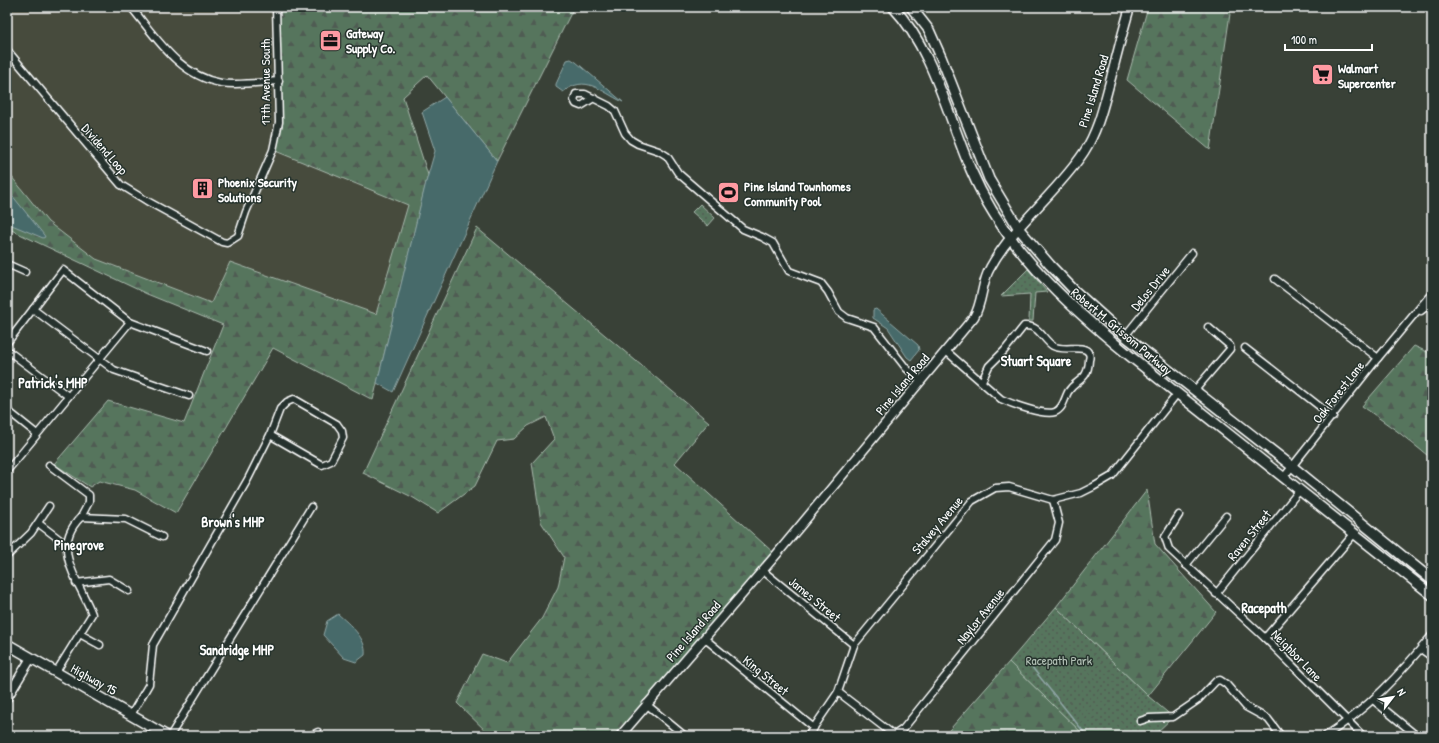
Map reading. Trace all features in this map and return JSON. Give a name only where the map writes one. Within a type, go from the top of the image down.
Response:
[{"type":"main road","name":"Robert M. Grissom Parkway","points":[[892,7],[912,31],[923,50],[971,171],[984,196],[1011,239],[1054,290],[1082,317],[1177,394],[1432,595]]},
{"type":"main road","name":"Robert M. Grissom Parkway","points":[[911,7],[929,30],[989,179],[1019,229],[1050,265],[1125,336],[1293,467],[1432,580]]},
{"type":"main road","points":[[1082,317],[1087,310],[1094,308]]},
{"type":"main road","name":"Highway 15","points":[[7,644],[169,736]]},
{"type":"street","points":[[131,7],[170,53],[193,73],[221,83],[279,81]]},
{"type":"street","name":"17th Avenue South","points":[[231,242],[238,236],[246,212],[273,150],[279,122],[276,7]]},
{"type":"street","name":"Pine Island Road","points":[[620,736],[762,570],[974,317],[979,308],[985,279],[990,268],[1019,229],[1077,162],[1091,140],[1102,110],[1130,7]]},
{"type":"street","name":"Dividend Loop","points":[[7,50],[121,185],[222,242],[231,242]]},
{"type":"street","points":[[594,98],[615,111],[631,140],[663,153],[670,160],[678,173],[743,230],[773,243],[789,271],[820,283],[828,292],[836,309],[843,315],[874,327],[906,368],[920,380]]},
{"type":"street","name":"Delos Drive","points":[[1125,336],[1192,253]]},
{"type":"street","points":[[7,264],[25,272]]},
{"type":"street","points":[[7,343],[64,270],[130,322],[207,351]]},
{"type":"street","points":[[1275,279],[1378,358]]},
{"type":"street","name":"Oak Forest Lane","points":[[1284,478],[1378,358],[1432,293]]},
{"type":"street","name":"Oak Forest Lane","points":[[1411,320],[1432,302]]},
{"type":"street","points":[[33,309],[114,370],[189,396]]},
{"type":"street","points":[[7,471],[130,322]]},
{"type":"street","points":[[946,351],[1001,399],[1012,405],[1050,413],[1056,412],[1062,406],[1072,387],[1085,378],[1089,367],[1090,356],[1088,351],[1083,348],[1056,348],[1050,344],[1037,329],[1031,326],[1024,326],[1004,351],[988,366],[982,381]]},
{"type":"street","points":[[1195,390],[1230,349],[1230,346],[1208,327]]},
{"type":"street","points":[[1245,348],[1333,417]]},
{"type":"street","points":[[7,350],[68,396]]},
{"type":"street","points":[[1053,500],[1081,493],[1112,476],[1177,394]]},
{"type":"street","points":[[131,715],[149,684],[153,645],[248,479],[270,435],[280,409],[287,402],[294,399],[337,424],[342,431],[343,438],[331,461],[322,465],[270,435]]},
{"type":"street","points":[[7,410],[37,434]]},
{"type":"street","points":[[48,465],[89,495],[89,502],[71,531],[67,545],[68,562],[92,614],[56,672]]},
{"type":"street","name":"Stalvey Avenue","points":[[808,736],[838,692],[854,645],[972,501],[995,488],[1009,487],[1053,500]]},
{"type":"street","name":"Raven Street","points":[[1216,594],[1299,491]]},
{"type":"street","name":"Naylor Avenue","points":[[838,692],[894,735],[903,729],[1055,540],[1059,523],[1053,500]]},
{"type":"street","points":[[7,556],[31,533],[49,506]]},
{"type":"street","points":[[169,736],[311,507]]},
{"type":"street","name":"Neighbor Lane","points":[[1179,515],[1165,537],[1169,549],[1265,638],[1363,736]]},
{"type":"street","points":[[81,516],[126,519],[162,537]]},
{"type":"street","points":[[1186,565],[1226,516]]},
{"type":"street","points":[[38,523],[67,545]]},
{"type":"street","points":[[1265,638],[1354,534]]},
{"type":"street","name":"James Street","points":[[762,570],[854,645]]},
{"type":"street","points":[[76,582],[109,579],[129,591]]},
{"type":"street","points":[[80,634],[100,645]]},
{"type":"street","points":[[1325,736],[1348,722],[1373,700],[1421,649],[1432,635]]},
{"type":"street","name":"King Street","points":[[704,638],[814,728]]},
{"type":"street","points":[[1421,649],[1432,657]]},
{"type":"street","points":[[7,698],[31,658]]},
{"type":"street","points":[[1140,721],[1149,718],[1173,717],[1198,700],[1216,681],[1220,680],[1226,684],[1246,707],[1268,719],[1281,736]]},
{"type":"street","points":[[1373,700],[1417,736]]},
{"type":"street","points":[[646,704],[685,736]]},
{"type":"street","points":[[310,736],[318,732]]},
{"type":"shaded area","points":[[7,7],[276,7],[279,115],[273,150],[408,205],[376,314],[230,262],[211,303],[96,259],[48,222],[7,171]]},
{"type":"green space","points":[[276,7],[574,7],[497,161],[427,75],[403,97],[428,175],[373,400],[273,348],[176,513],[135,490],[99,481],[90,487],[54,464],[108,401],[184,423],[223,325],[147,294],[7,228],[7,171],[48,222],[96,259],[211,303],[230,262],[376,314],[408,205],[273,150],[279,122]]},
{"type":"green space","points":[[1148,7],[1231,7],[1210,150],[1127,80]]},
{"type":"green space","points":[[700,204],[715,218],[708,226],[692,212]]},
{"type":"green space","points":[[477,228],[709,422],[675,463],[776,555],[620,736],[491,736],[457,703],[482,654],[507,663],[542,618],[558,587],[564,557],[541,522],[532,463],[554,439],[546,417],[528,426],[514,439],[497,441],[475,486],[438,513],[412,497],[363,473]]},
{"type":"green space","name":"Stuart Square","points":[[1028,269],[1047,292],[1035,293],[1033,321],[1029,321],[1030,294],[1001,296]]},
{"type":"green space","points":[[1414,346],[1432,354],[1432,459],[1362,406]]},
{"type":"green space","points":[[1147,490],[1155,544],[1216,612],[1148,696],[1056,607]]},
{"type":"green space","name":"Racepath Park","points":[[1056,607],[1148,696],[1173,717],[1153,736],[1085,736],[1009,662]]},
{"type":"green space","points":[[1009,662],[1085,736],[944,736]]},
{"type":"water","points":[[571,59],[623,102],[600,89],[586,84],[579,84],[563,92],[556,87],[567,60]]},
{"type":"water","points":[[445,97],[497,161],[393,392],[377,383],[426,182],[435,151],[422,112]]},
{"type":"water","points":[[7,189],[45,237],[43,238],[7,223]]},
{"type":"water","points":[[876,309],[918,345],[919,350],[911,360],[907,357],[888,328],[873,318],[873,310]]},
{"type":"water","points":[[338,614],[356,632],[363,643],[365,655],[356,662],[344,658],[323,635],[327,621]]},
{"type":"waterway","points":[[1031,666],[1087,736]]},
{"type":"place","name":"Gateway Supply Co.","points":[[331,40]]},
{"type":"place","name":"Walmart Supercenter","points":[[1322,75]]},
{"type":"place","name":"Phoenix Security Solutions","points":[[203,189]]},
{"type":"place","name":"Pine Island Townhomes Community Pool","points":[[728,193]]},
{"type":"district","name":"Stuart Square","points":[[1036,361]]},
{"type":"district","name":"Patrick's MHP","points":[[53,383]]},
{"type":"district","name":"Brown's MHP","points":[[233,522]]},
{"type":"district","name":"Pinegrove","points":[[79,545]]},
{"type":"district","name":"Racepath","points":[[1264,608]]},
{"type":"district","name":"Sandridge MHP","points":[[237,650]]}]
